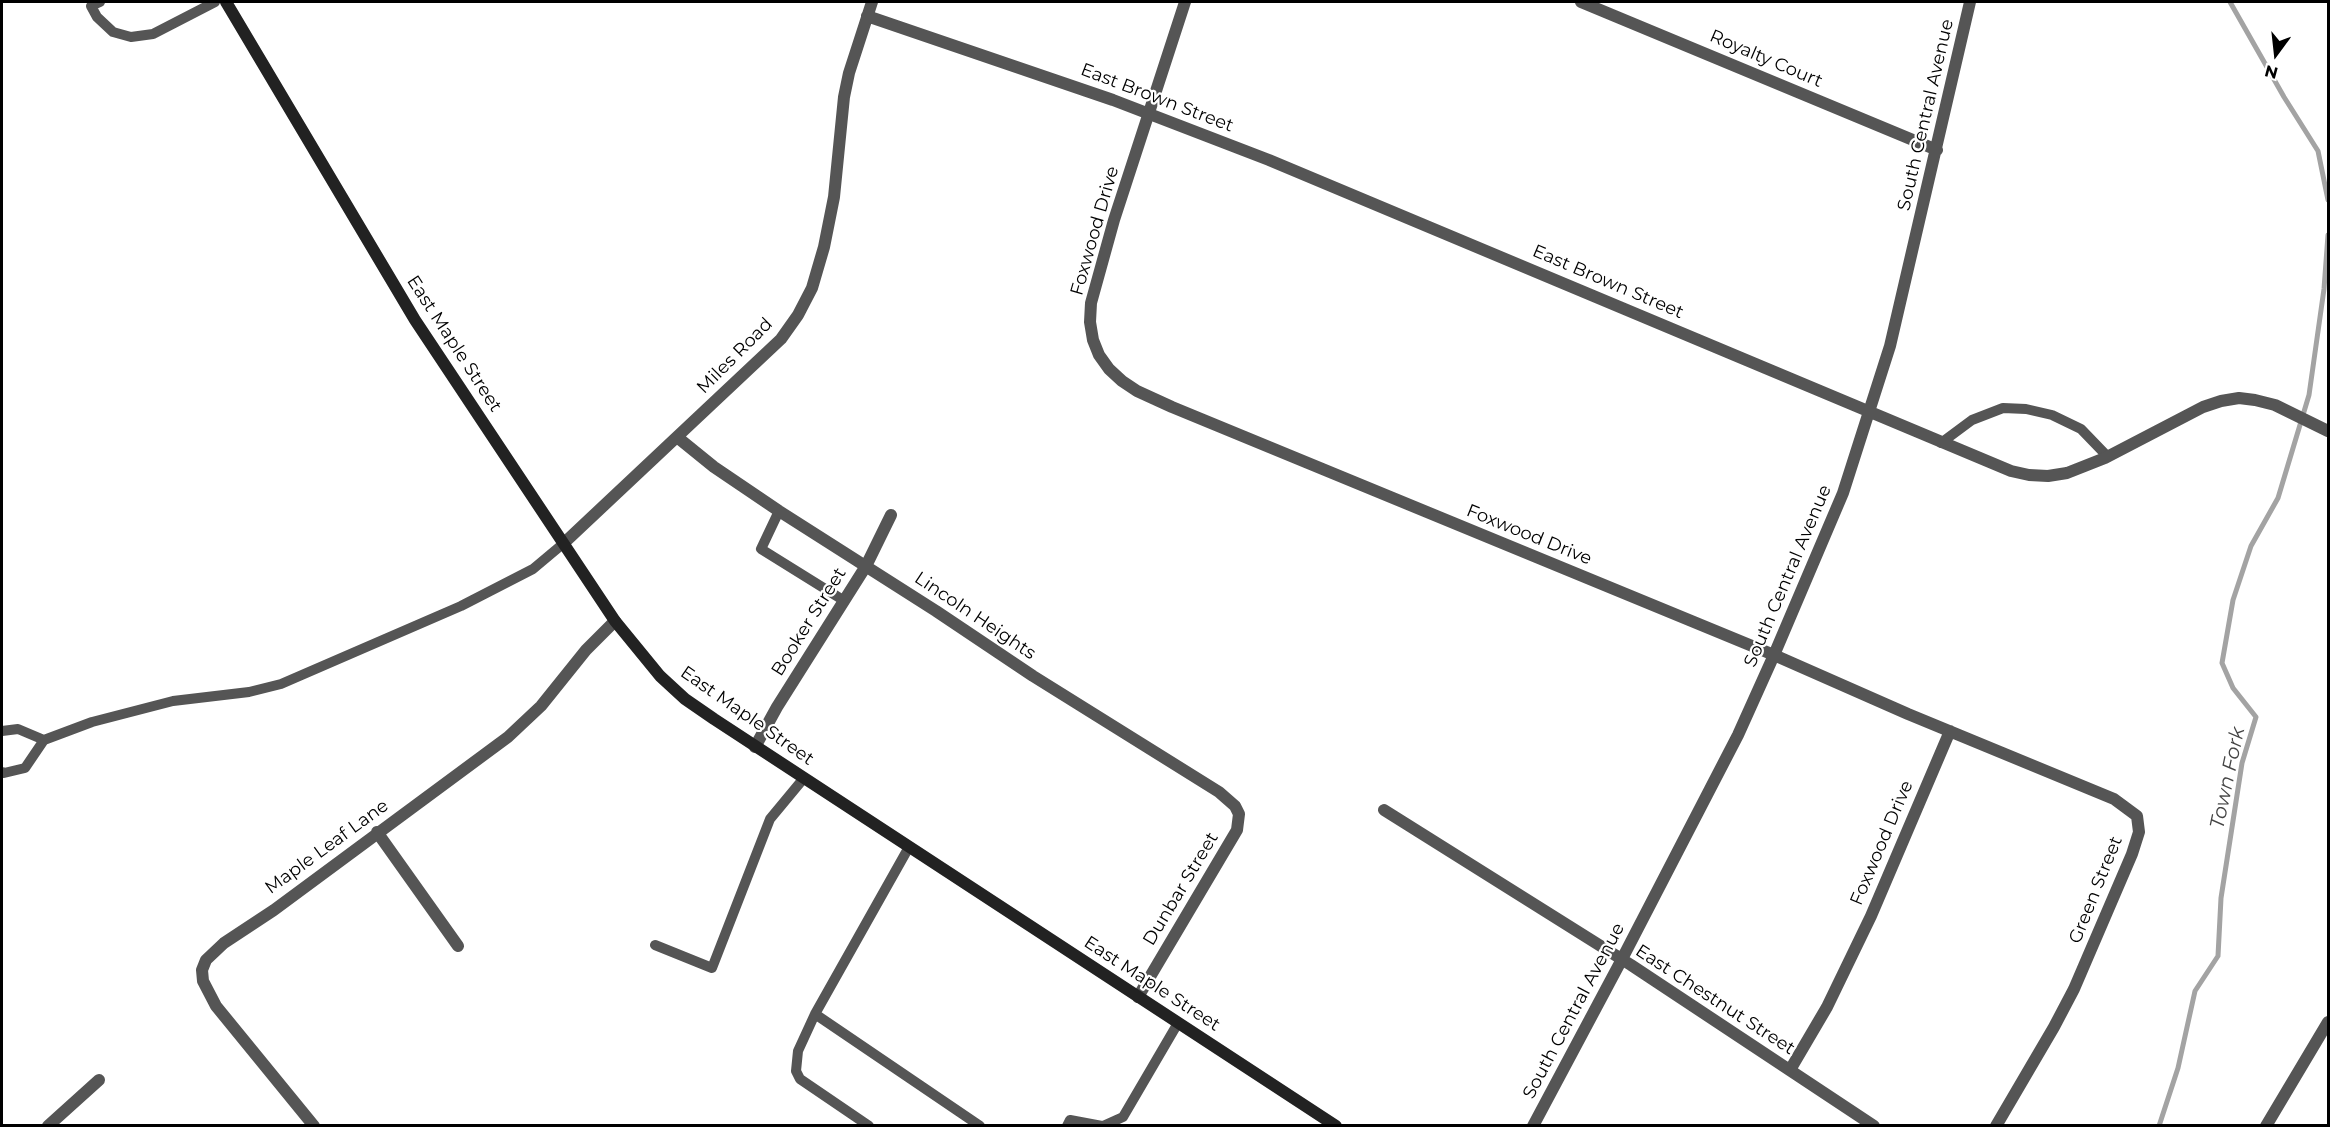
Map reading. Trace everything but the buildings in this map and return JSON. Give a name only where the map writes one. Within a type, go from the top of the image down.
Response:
[{"type":"main road","name":"East Maple Street","points":[[226,2],[407,307],[615,621],[637,650],[672,688],[694,706],[755,747],[1336,1125]]},
{"type":"street","name":"Miles Road","points":[[564,543],[781,339],[798,315],[812,288],[824,247],[834,197],[844,97],[849,73],[872,2]]},
{"type":"street","name":"Foxwood Drive","points":[[1185,2],[1114,220],[1091,303],[1090,322],[1093,340],[1104,362],[1122,381],[1137,391],[1172,407],[1774,655],[1950,731],[1871,916],[1827,1007],[1790,1070]]},
{"type":"street","name":"Royalty Court","points":[[1581,2],[1937,150]]},
{"type":"street","name":"South Central Avenue","points":[[1533,1125],[1621,961],[1737,735],[1844,493],[1890,346],[1970,2]]},
{"type":"street","name":"East Brown Street","points":[[867,16],[1150,114],[1409,218],[1993,465],[2029,475],[2048,476],[2067,473],[2108,457],[2184,416],[2221,401],[2239,398],[2255,400],[2286,410],[2324,429]]},
{"type":"street","name":"Lincoln Heights","points":[[676,437],[714,467],[779,511],[1062,695],[1219,792],[1235,806],[1239,814],[1237,831]]},
{"type":"street","name":"Booker Street","points":[[755,747],[843,600],[866,566],[891,515]]},
{"type":"street","name":"Maple Leaf Lane","points":[[314,1125],[216,1006],[202,981],[202,970],[206,960],[219,947],[274,910],[377,832],[482,758],[520,727],[541,706],[586,650],[615,621]]},
{"type":"street","name":"Green Street","points":[[1950,731],[2114,799],[2133,810],[2139,822],[2139,831],[2132,854],[2074,989],[1996,1125]]},
{"type":"street","name":"East Chestnut Street","points":[[1384,810],[1535,904],[1874,1125]]},
{"type":"street","name":"Dunbar Street","points":[[1138,997],[1237,831]]},
{"type":"street","points":[[377,832],[458,946]]},
{"type":"street","points":[[2266,1125],[2328,1022]]},
{"type":"street","points":[[48,1125],[99,1080]]},
{"type":"lane","points":[[100,2],[91,6],[97,17],[113,32],[131,37],[153,34],[216,2]]},
{"type":"lane","points":[[1941,443],[1972,420],[2003,408],[2026,409],[2052,415],[2081,429],[2108,457]]},
{"type":"lane","points":[[779,511],[761,549],[843,600]]},
{"type":"lane","points":[[2,772],[25,768],[44,740],[92,722],[173,701],[249,692],[281,684],[461,606],[533,569],[564,543]]},
{"type":"lane","points":[[2,731],[18,729],[44,740]]},
{"type":"lane","points":[[656,945],[712,968],[770,819],[804,778]]},
{"type":"lane","points":[[869,1125],[800,1078],[796,1071],[798,1051],[815,1014],[909,848]]},
{"type":"lane","points":[[815,1014],[980,1125]]},
{"type":"lane","points":[[1067,1125],[1070,1120],[1106,1125],[1123,1117],[1178,1023]]},
{"type":"waterway","name":"Town Fork","points":[[2230,2],[2284,97],[2318,151],[2328,200]]},
{"type":"waterway","name":"Town Fork","points":[[2159,1126],[2178,1068],[2195,991],[2218,956],[2221,898],[2242,763],[2256,717],[2233,688],[2222,663],[2233,600],[2251,546],[2278,498],[2309,395],[2324,289],[2328,235]]}]
